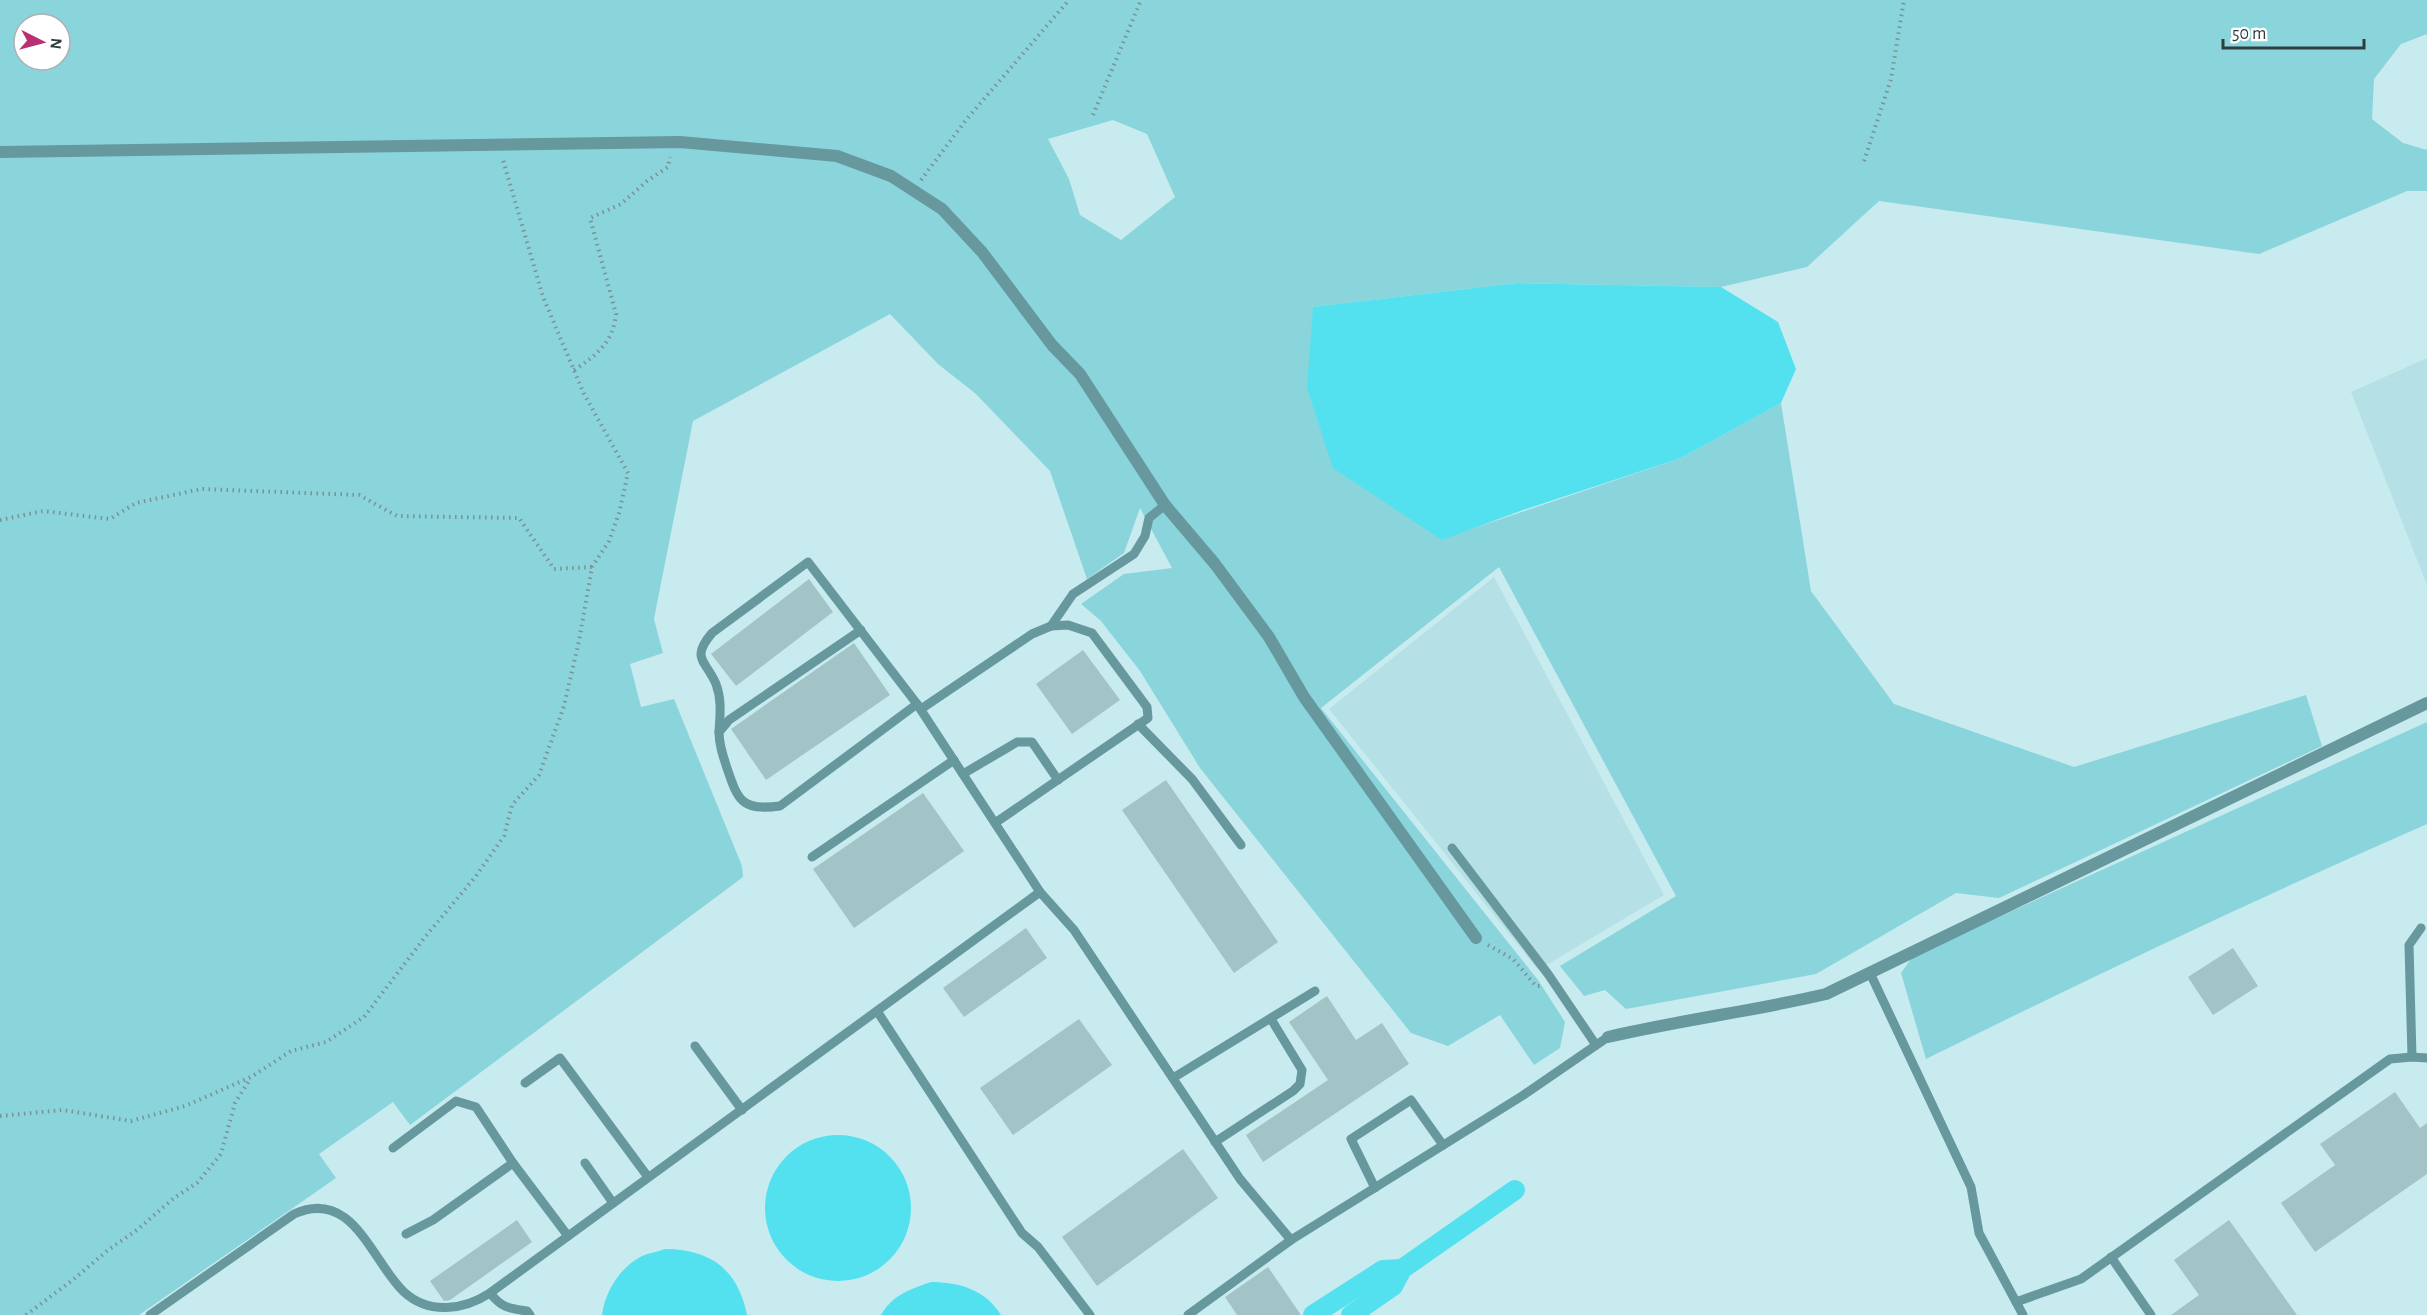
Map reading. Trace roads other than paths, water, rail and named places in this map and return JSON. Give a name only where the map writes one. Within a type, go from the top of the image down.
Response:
[{"type":"street","points":[[0,152],[672,142],[837,156],[891,176],[942,209],[982,252],[1052,345],[1080,374],[1165,505],[1215,564],[1269,637],[1304,697],[1476,938]]},
{"type":"street","points":[[1608,1037],[1673,1022],[1780,1005],[1826,994],[2427,703]]},
{"type":"lane","points":[[1051,626],[1073,594],[1134,554],[1145,536],[1149,518],[1165,505]]},
{"type":"lane","points":[[995,823],[1148,718],[1147,707],[1092,633],[1068,625],[1051,626],[1032,634],[919,707],[780,806],[762,808],[749,805],[736,795],[719,745],[721,702],[715,682],[702,662],[700,654],[702,645],[712,633],[808,562],[919,707],[1040,892],[1074,930],[1240,1179],[1291,1240]]},
{"type":"lane","points":[[719,732],[729,720],[861,630]]},
{"type":"lane","points":[[1138,724],[1192,779],[1240,845]]},
{"type":"lane","points":[[963,774],[1017,742],[1032,742],[1058,780]]},
{"type":"lane","points":[[812,857],[954,760]]},
{"type":"lane","points":[[1452,848],[1556,985],[1596,1045]]},
{"type":"lane","points":[[150,1315],[294,1214],[307,1208],[321,1208],[348,1220],[361,1233],[404,1292],[417,1301],[433,1307],[465,1306],[490,1293],[1040,892]]},
{"type":"lane","points":[[2412,1057],[2409,945],[2421,928]]},
{"type":"lane","points":[[1870,973],[1971,1187],[1979,1233],[2023,1315]]},
{"type":"lane","points":[[1173,1078],[1315,991]]},
{"type":"lane","points":[[877,1011],[1022,1233],[1038,1247],[1090,1315]]},
{"type":"lane","points":[[1215,1142],[1293,1091],[1300,1084],[1302,1070],[1271,1019]]},
{"type":"lane","points":[[1188,1315],[1291,1240],[1522,1096],[1608,1037]]},
{"type":"lane","points":[[696,1046],[742,1110]]},
{"type":"lane","points":[[525,1083],[560,1058],[648,1177]]},
{"type":"lane","points":[[2016,1302],[2081,1279],[2390,1059],[2427,1058]]},
{"type":"lane","points":[[1375,1188],[1351,1139],[1410,1100],[1443,1145]]},
{"type":"lane","points":[[393,1148],[456,1101],[476,1107],[513,1163],[568,1236]]},
{"type":"lane","points":[[406,1234],[433,1220],[513,1163]]},
{"type":"lane","points":[[585,1163],[613,1203]]},
{"type":"lane","points":[[2110,1257],[2151,1315]]},
{"type":"lane","points":[[490,1293],[499,1304],[527,1311],[530,1315]]},
{"type":"waterway","points":[[1351,1315],[1393,1286],[1402,1269],[1515,1190]]},
{"type":"waterway","points":[[1313,1315],[1383,1270],[1402,1269]]}]
